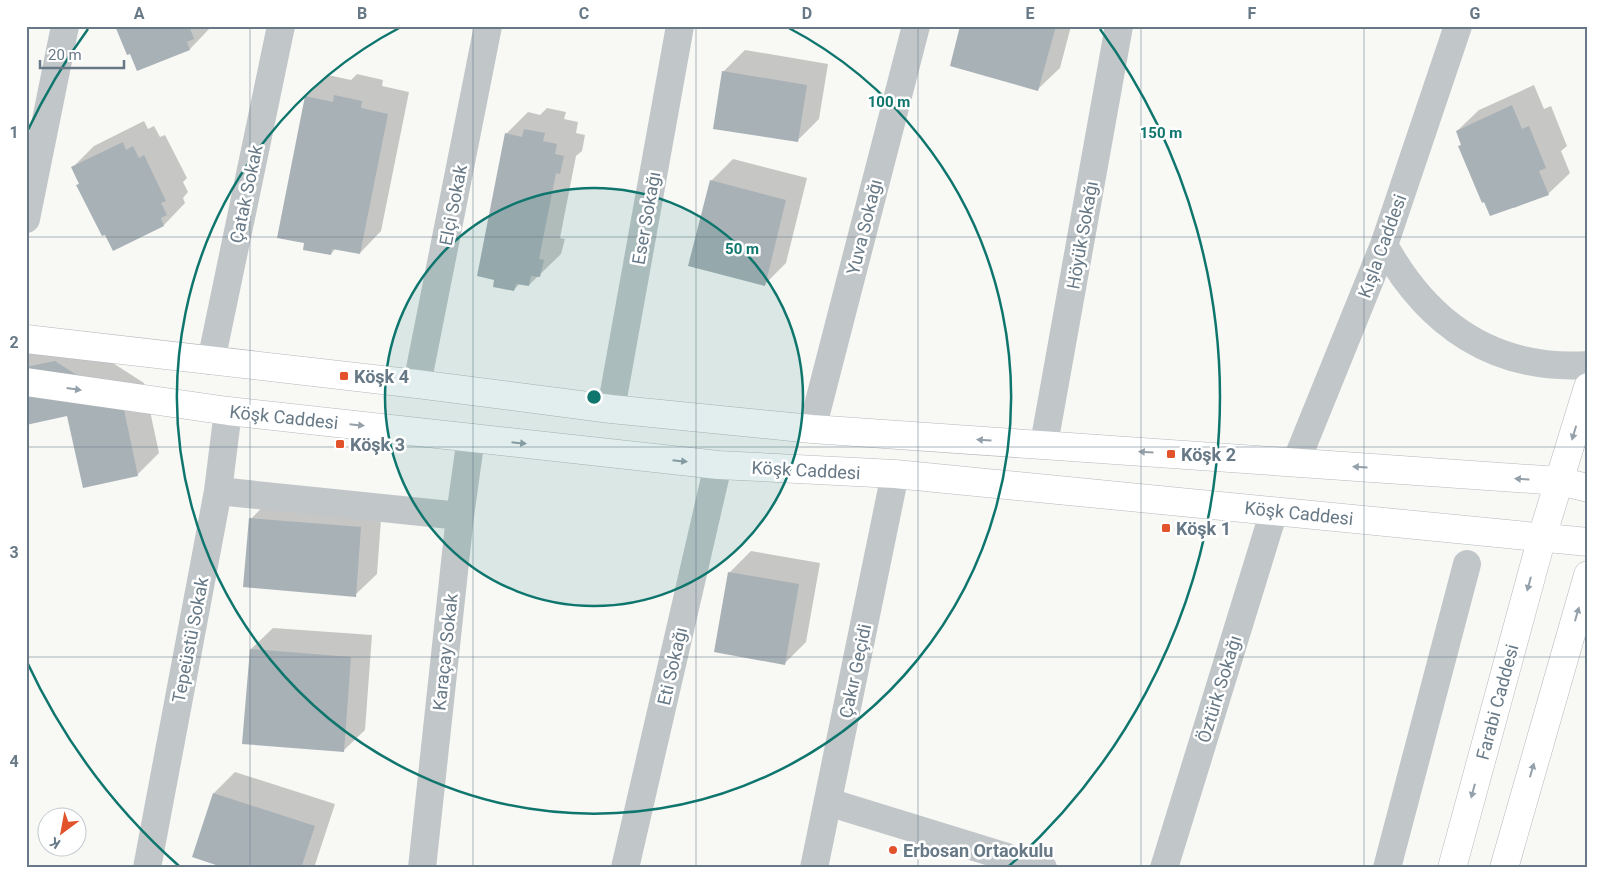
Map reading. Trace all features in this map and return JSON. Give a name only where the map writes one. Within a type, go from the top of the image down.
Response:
[{"type":"street","points":[[26,219],[65,26]]},
{"type":"street","name":"Çatak Sokak","points":[[211,361],[280,26]]},
{"type":"street","name":"Elçi Sokak","points":[[418,384],[488,26]]},
{"type":"street","name":"Eser Sokağı","points":[[610,409],[680,26]]},
{"type":"street","name":"Yuva Sokağı","points":[[812,429],[916,26]]},
{"type":"street","name":"Höyük Sokağı","points":[[1044,444],[1119,26]]},
{"type":"street","name":"Kışla Caddesi","points":[[1296,462],[1384,245],[1458,26]]},
{"type":"street","points":[[1384,245],[1414,292],[1455,329],[1479,344],[1526,361],[1549,365],[1588,365]]},
{"type":"street","points":[[26,339],[418,384],[610,409],[812,429],[1559,481],[1588,488]]},
{"type":"street","name":"Köşk Caddesi","points":[[26,382],[228,411],[718,465],[895,474],[1588,542]]},
{"type":"street","name":"Farabi Caddesi","points":[[1452,868],[1542,537],[1588,387]]},
{"type":"street","name":"Tepeüstü Sokak","points":[[147,868],[218,491],[228,411]]},
{"type":"street","name":"Karaçay Sokak","points":[[422,868],[460,516],[471,437]]},
{"type":"street","name":"Eti Sokağı","points":[[625,868],[718,465]]},
{"type":"street","name":"Çakır Geçidi","points":[[814,868],[895,474]]},
{"type":"street","points":[[218,491],[460,516]]},
{"type":"street","name":"Öztürk Sokağı","points":[[1164,868],[1274,511]]},
{"type":"street","points":[[1388,868],[1467,564]]},
{"type":"street","points":[[1504,868],[1588,575]]},
{"type":"street","points":[[828,802],[1043,868]]},
{"type":"building","points":[[115,26],[189,26],[194,39],[187,42],[190,50],[137,71],[130,54],[127,55]]},
{"type":"building","points":[[960,26],[1056,26],[1038,91],[950,66]]},
{"type":"building","points":[[722,71],[807,85],[798,142],[713,129]]},
{"type":"building","points":[[334,95],[362,101],[361,108],[388,114],[360,254],[332,249],[331,255],[303,250],[304,243],[277,238],[305,96],[333,102]]},
{"type":"building","points":[[1512,105],[1522,129],[1529,126],[1546,168],[1539,171],[1549,195],[1490,216],[1484,202],[1482,203],[1458,146],[1461,145],[1456,131]]},
{"type":"building","points":[[524,129],[545,133],[543,141],[557,144],[555,154],[564,156],[560,174],[556,173],[539,259],[544,260],[540,277],[531,276],[529,286],[516,284],[514,291],[493,287],[494,280],[477,276],[505,133],[522,137]]},
{"type":"building","points":[[123,142],[126,150],[133,146],[139,158],[144,155],[166,201],[161,203],[167,215],[161,218],[164,226],[113,251],[105,235],[102,236],[76,185],[79,184],[71,167]]},
{"type":"building","points":[[710,180],[786,200],[765,286],[688,266]]},
{"type":"building","points":[[55,361],[123,405],[138,476],[83,488],[67,416],[26,425],[26,367]]},
{"type":"building","points":[[249,518],[361,527],[356,597],[243,587]]},
{"type":"building","points":[[728,572],[799,584],[785,665],[714,652]]},
{"type":"building","points":[[250,649],[351,657],[344,752],[242,744]]},
{"type":"building","points":[[213,793],[315,826],[301,868],[225,868],[192,857]]},
{"type":"place","name":"Köşk 4","points":[[344,376]]},
{"type":"place","name":"Köşk 3","points":[[340,444]]},
{"type":"place","name":"Köşk 2","points":[[1171,454]]},
{"type":"place","name":"Köşk 1","points":[[1166,528]]},
{"type":"place","name":"Erbosan Ortaokulu","points":[[893,850]]}]
